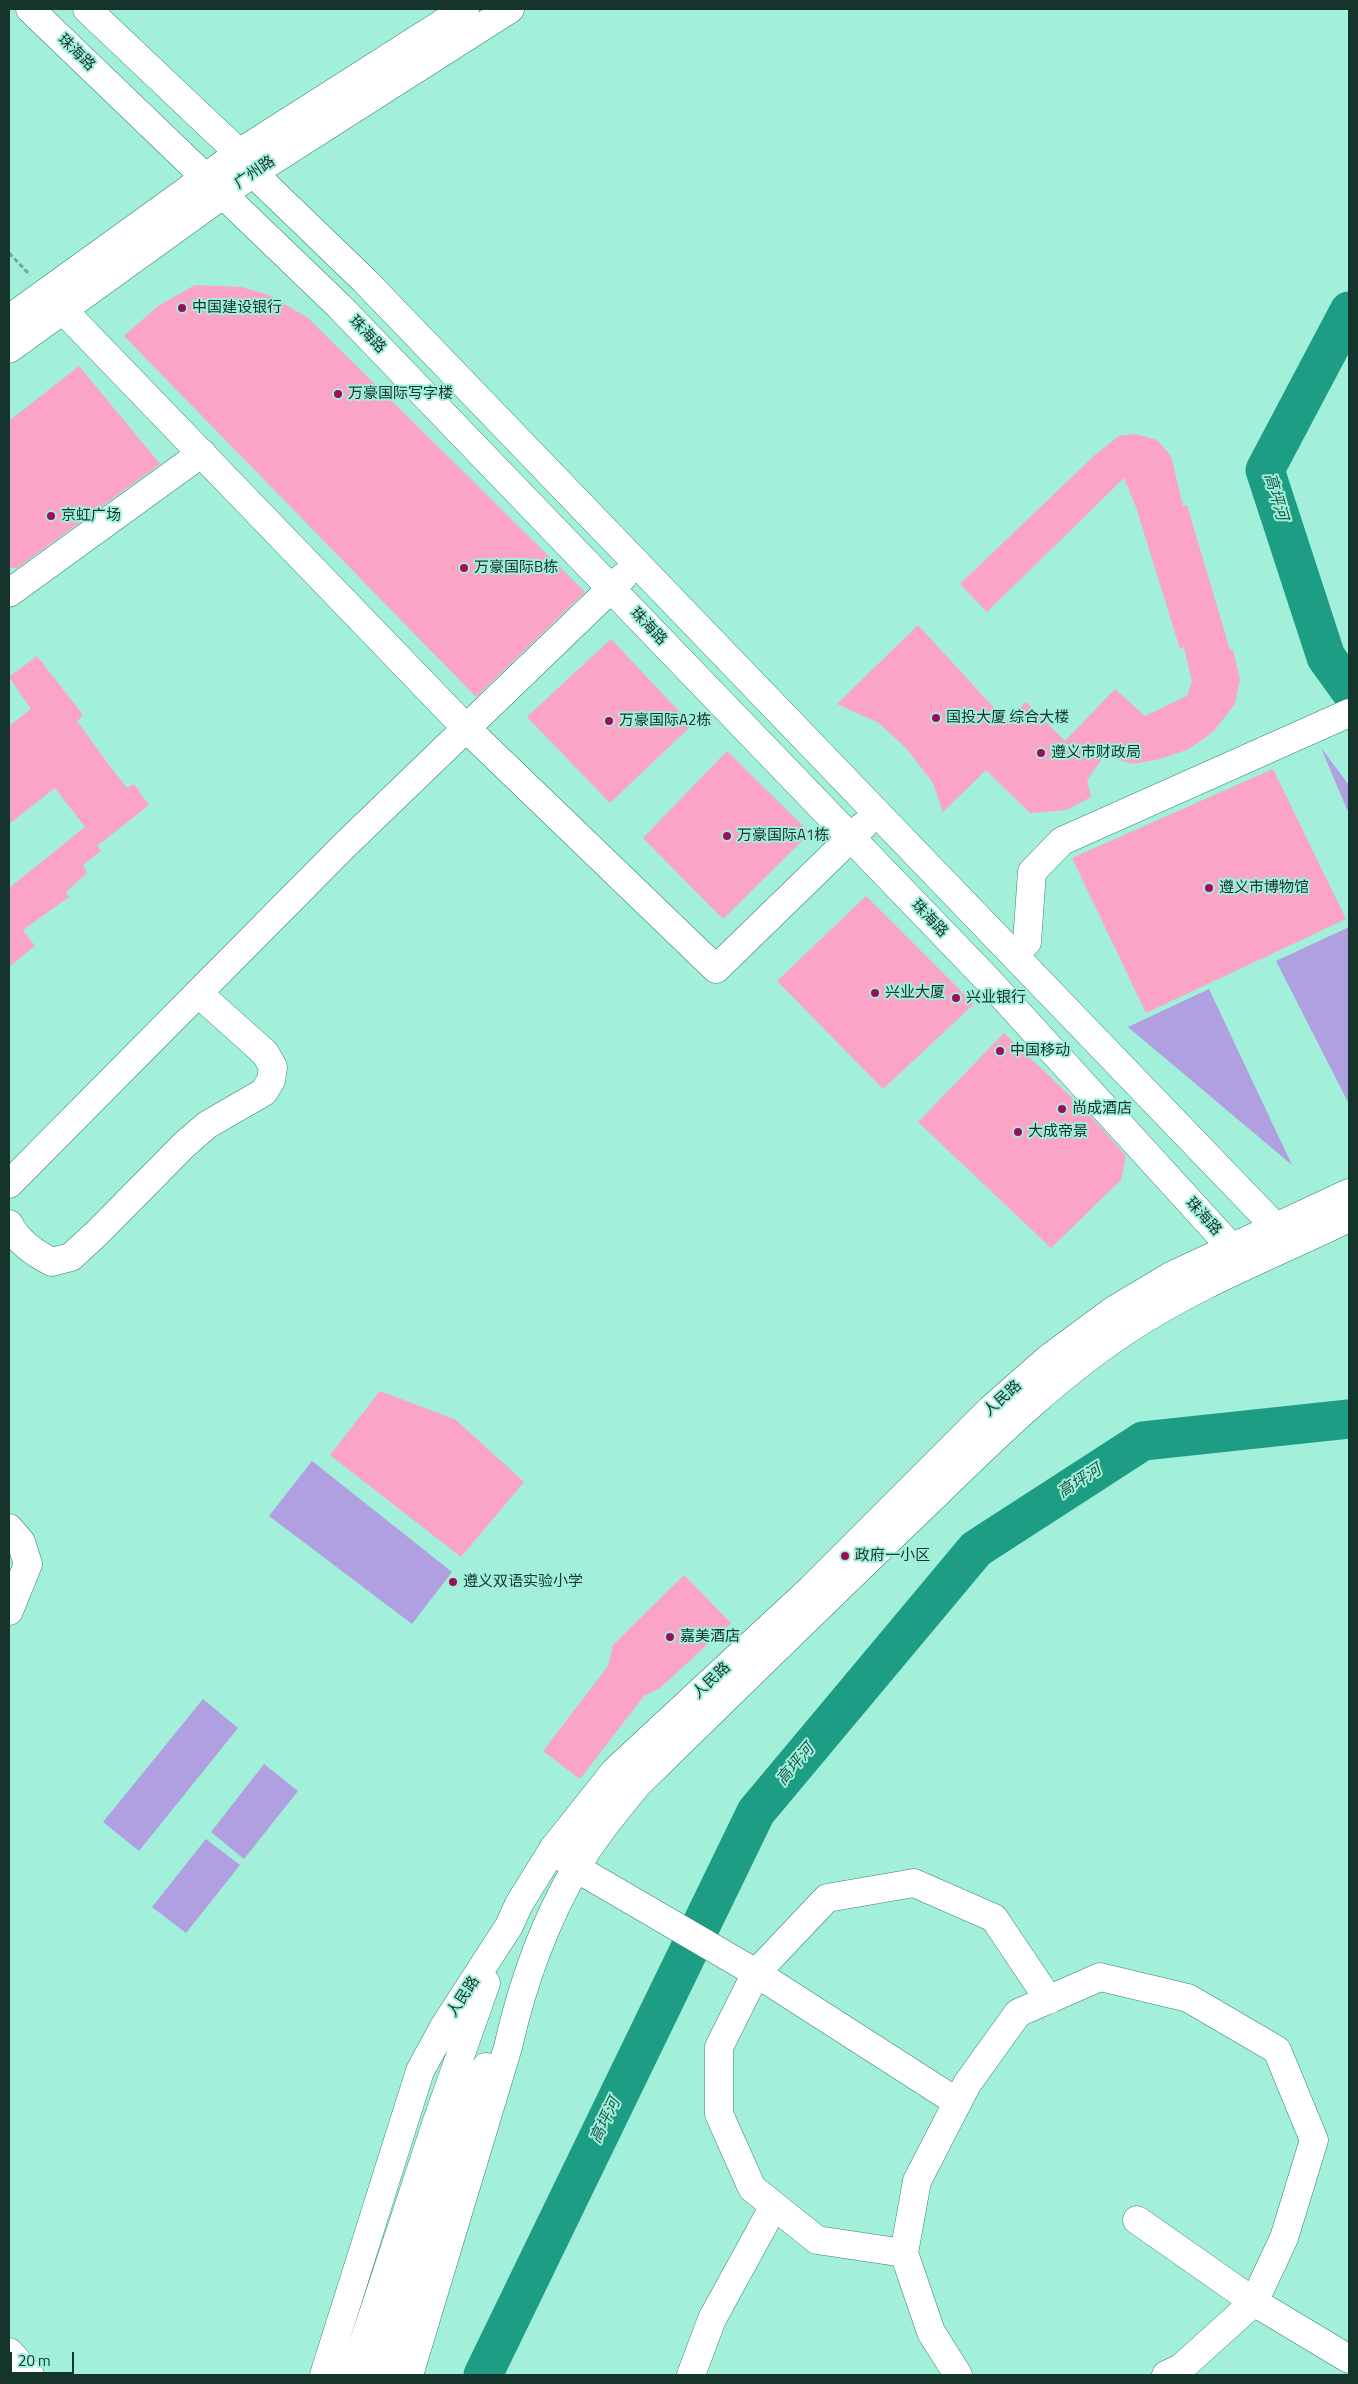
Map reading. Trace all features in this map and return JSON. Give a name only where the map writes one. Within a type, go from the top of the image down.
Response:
[{"type":"street","name":"珠海路","points":[[30,9],[213,187],[339,306],[988,980],[1236,1258]]},
{"type":"street","points":[[87,9],[365,281],[1284,1236]]},
{"type":"street","name":"广州路","points":[[9,319],[213,187],[465,9]]},
{"type":"street","name":"广州路","points":[[246,163],[510,9]]},
{"type":"street","name":"广州路","points":[[9,349],[63,310],[213,187]]},
{"type":"street","points":[[63,310],[466,728],[716,969],[876,812]]},
{"type":"street","points":[[9,593],[202,454]]},
{"type":"street","points":[[9,1184],[345,845],[637,564]]},
{"type":"street","points":[[1014,955],[1026,942],[1032,872],[1062,842],[1349,713]]},
{"type":"street","points":[[9,1224],[14,1235],[36,1254],[52,1262],[71,1257],[185,1144],[207,1126],[264,1092],[271,1080],[273,1066],[265,1053],[198,993]]},
{"type":"street","name":"人民路","points":[[324,2375],[420,2071],[445,2025],[509,1926],[519,1904],[552,1849],[615,1770],[812,1589],[992,1409],[1049,1358],[1114,1310],[1171,1276],[1236,1258],[1284,1236],[1349,1193]]},
{"type":"street","name":"人民路","points":[[1284,1236],[1349,1218]]},
{"type":"street","name":"人民路","points":[[409,2375],[508,2047],[518,2003],[547,1927],[576,1868],[606,1823],[637,1785],[1007,1426],[1064,1376],[1127,1330],[1182,1297],[1236,1258]]},
{"type":"street","points":[[9,1528],[21,1542],[28,1564],[9,1611]]},
{"type":"street","points":[[552,1849],[576,1868],[756,1973],[957,2102]]},
{"type":"street","points":[[904,2252],[817,2240],[752,2188],[719,2114],[719,2047],[756,1973],[827,1898],[914,1883],[994,1918],[1049,2000]]},
{"type":"street","points":[[353,2375],[475,2010],[509,1926]]},
{"type":"street","points":[[380,2375],[444,2170],[468,2108],[547,1927]]},
{"type":"street","points":[[958,2375],[931,2332],[904,2252],[917,2181],[967,2084],[1018,2013],[1100,1978],[1188,1998],[1277,2050],[1314,2140],[1284,2238],[1254,2302],[1181,2368],[1166,2375]]},
{"type":"street","points":[[691,2375],[712,2319],[774,2206]]},
{"type":"street","points":[[1137,2220],[1254,2302],[1349,2359]]},
{"type":"street","points":[[9,2352],[30,2375]]},
{"type":"shaded area","points":[[1321,748],[1349,785],[1349,814]]},
{"type":"shaded area","points":[[1349,927],[1349,1104],[1276,961]]},
{"type":"shaded area","points":[[1209,989],[1292,1165],[1128,1027]]},
{"type":"shaded area","points":[[312,1461],[452,1572],[412,1624],[269,1516]]},
{"type":"shaded area","points":[[203,1699],[238,1728],[139,1851],[103,1822]]},
{"type":"shaded area","points":[[264,1764],[298,1791],[244,1859],[211,1832]]},
{"type":"shaded area","points":[[206,1839],[240,1865],[186,1933],[152,1907]]},
{"type":"building","points":[[195,285],[241,287],[269,295],[308,318],[585,592],[476,697],[124,336],[158,306]]},
{"type":"building","name":"京虹广场","points":[[79,366],[160,464],[17,568],[9,568],[9,421]]},
{"type":"building","points":[[1136,434],[1157,440],[1171,456],[1183,506],[1187,505],[1230,650],[1233,650],[1240,679],[1235,704],[1213,732],[1189,749],[1160,759],[1133,764],[1104,756],[1087,780],[1091,797],[1067,810],[1030,813],[986,770],[943,812],[933,783],[907,749],[879,723],[837,704],[918,625],[1006,721],[1026,702],[1065,741],[1115,689],[1145,716],[1187,696],[1192,682],[1184,647],[1180,649],[1136,507],[1124,478],[987,612],[960,584],[1096,454],[1119,436]]},
{"type":"building","name":"万豪国际A2栋","points":[[611,639],[692,725],[610,803],[527,717]]},
{"type":"building","points":[[37,656],[83,715],[77,721],[109,765],[127,788],[134,784],[149,805],[97,846],[101,851],[83,865],[87,873],[66,892],[69,897],[23,930],[35,946],[9,967],[9,888],[85,827],[55,788],[9,824],[9,726],[31,709],[9,677]]},
{"type":"building","name":"万豪国际A1栋","points":[[727,751],[810,833],[723,919],[643,838]]},
{"type":"building","name":"遵义市博物馆","points":[[1273,769],[1346,919],[1146,1013],[1072,858]]},
{"type":"building","name":"兴业大厦","points":[[866,896],[974,1004],[883,1089],[777,981]]},
{"type":"building","name":"大成帝景","points":[[1004,1033],[1088,1113],[1126,1156],[1121,1180],[1051,1248],[918,1122]]},
{"type":"building","points":[[380,1391],[456,1420],[524,1482],[461,1557],[330,1455]]},
{"type":"building","points":[[684,1575],[731,1623],[660,1688],[644,1696],[580,1779],[543,1751],[608,1666],[613,1645]]},
{"type":"waterway","name":"高坪河","points":[[1349,311],[1265,470],[1326,657],[1349,689]]},
{"type":"waterway","name":"高坪河","points":[[483,2375],[756,1812],[976,1549],[1143,1441],[1349,1419]]},
{"type":"place","name":"中国建设银行","points":[[182,308]]},
{"type":"place","name":"万豪国际写字楼","points":[[338,394]]},
{"type":"place","name":"京虹广场","points":[[51,516]]},
{"type":"place","name":"万豪国际B栋","points":[[464,568]]},
{"type":"place","name":"国投大厦 综合大楼","points":[[936,718]]},
{"type":"place","name":"万豪国际A2栋","points":[[609,721]]},
{"type":"place","name":"遵义市财政局","points":[[1041,753]]},
{"type":"place","name":"万豪国际A1栋","points":[[727,836]]},
{"type":"place","name":"遵义市博物馆","points":[[1209,888]]},
{"type":"place","name":"兴业大厦","points":[[875,993]]},
{"type":"place","name":"兴业银行","points":[[956,998]]},
{"type":"place","name":"中国移动","points":[[1000,1051]]},
{"type":"place","name":"尚成酒店","points":[[1062,1109]]},
{"type":"place","name":"大成帝景","points":[[1018,1132]]},
{"type":"place","name":"政府一小区","points":[[845,1556]]},
{"type":"place","name":"遵义双语实验小学","points":[[453,1582]]},
{"type":"place","name":"嘉美酒店","points":[[670,1637]]}]
